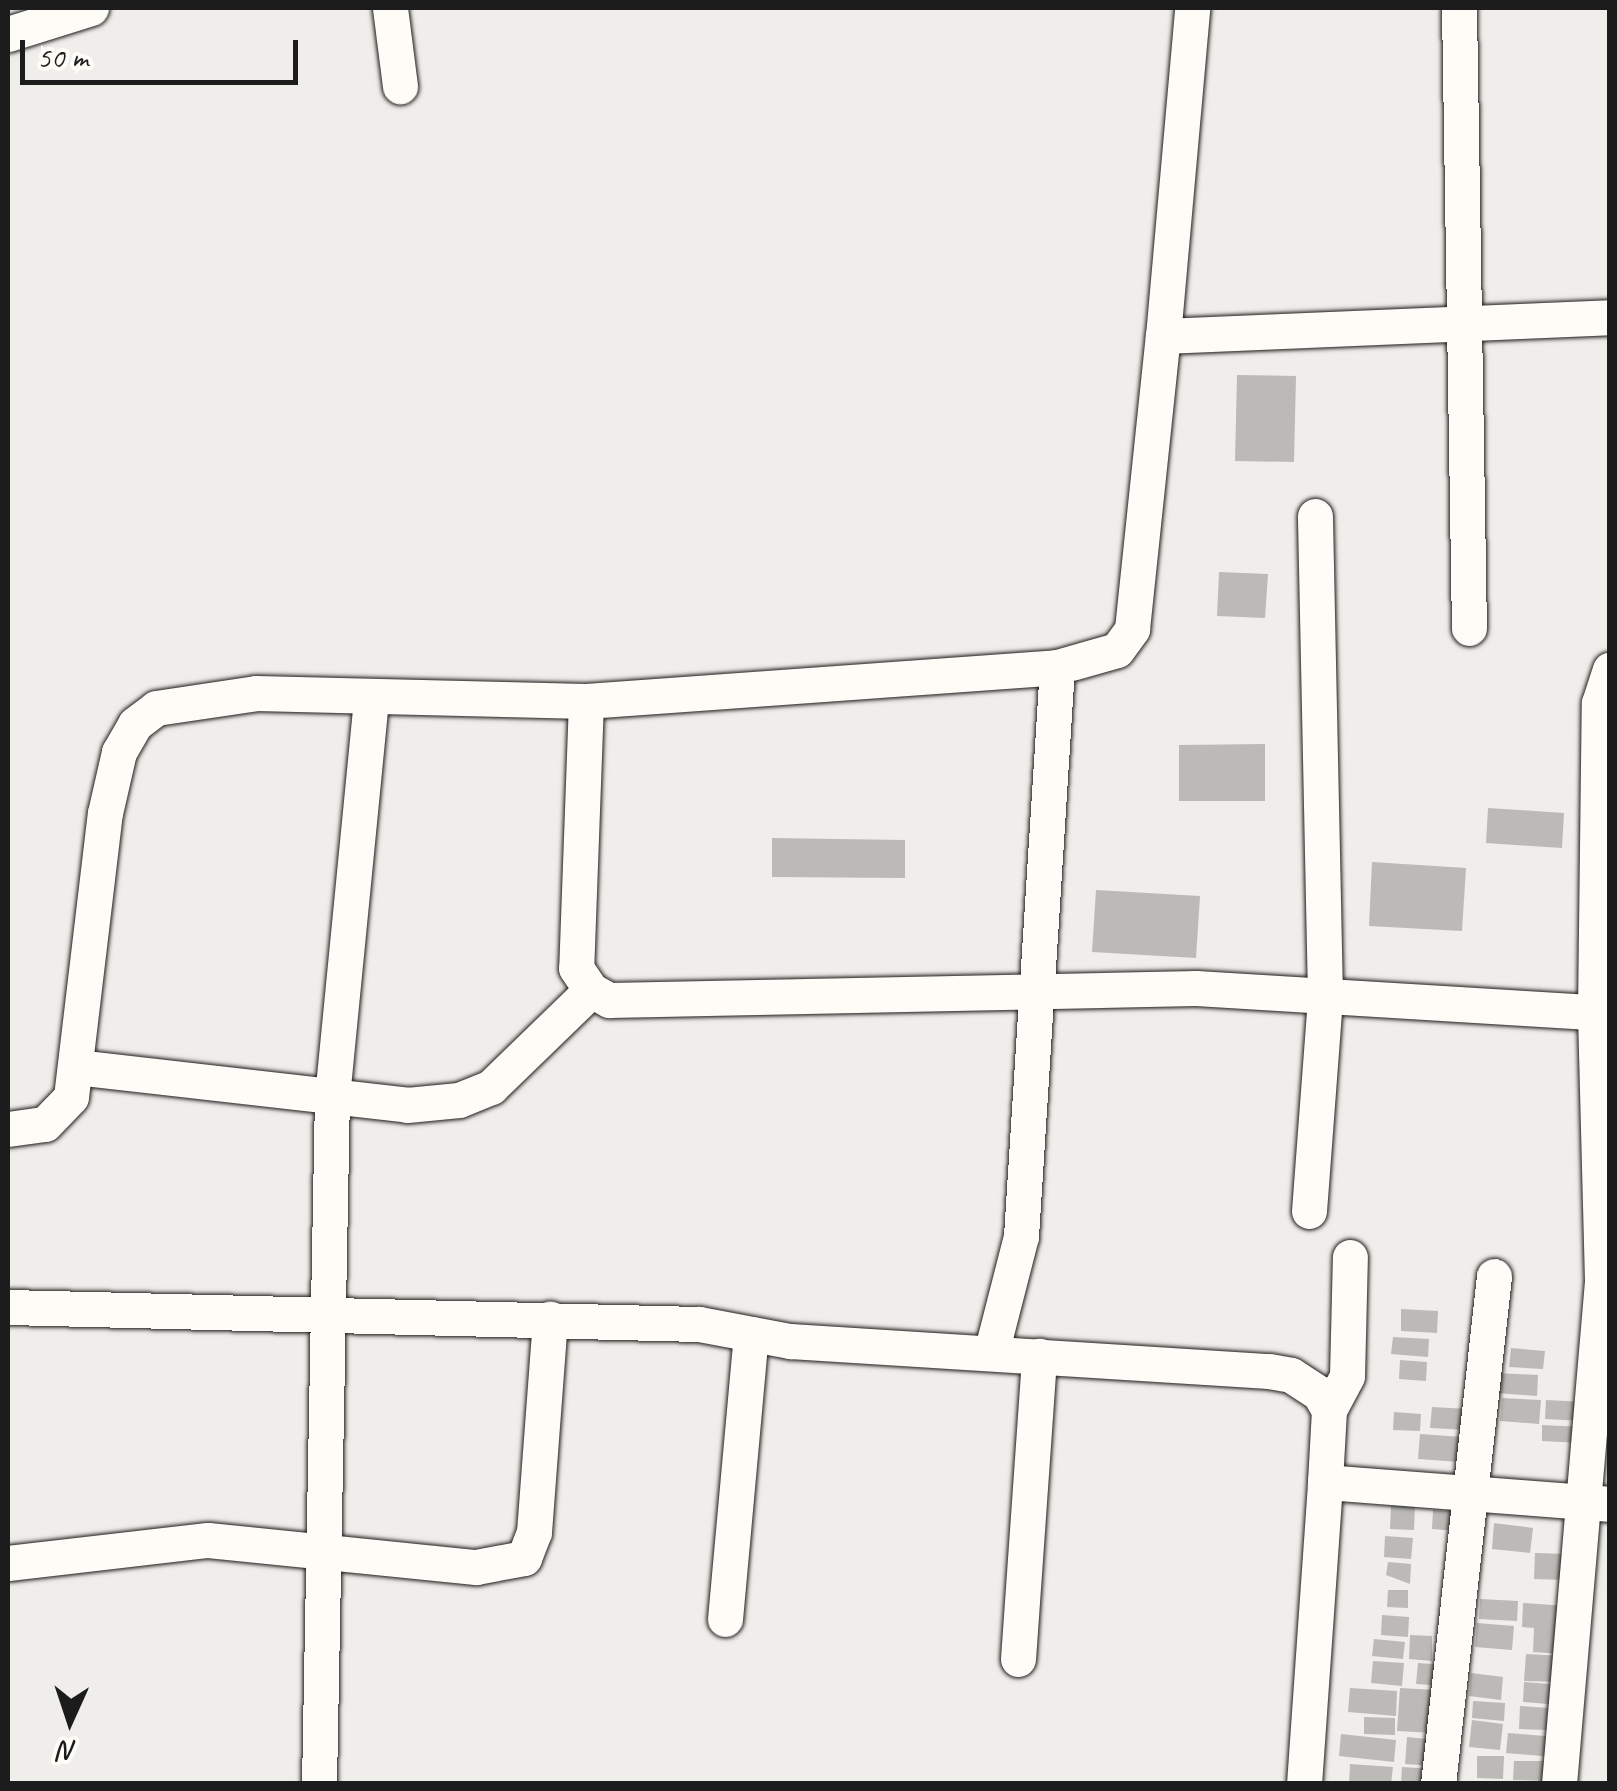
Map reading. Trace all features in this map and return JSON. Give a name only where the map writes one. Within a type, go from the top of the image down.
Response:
[{"type":"street","points":[[8,34],[90,8]]},
{"type":"street","points":[[390,8],[400,86]]},
{"type":"street","points":[[8,1129],[45,1124],[63,1111],[76,1067],[105,813],[119,752],[135,724],[156,708],[208,696],[586,701],[1057,668],[1117,650],[1132,629],[1192,8]]},
{"type":"street","points":[[1460,8],[1469,628]]},
{"type":"street","points":[[1163,336],[1610,317]]},
{"type":"street","points":[[1310,1211],[1325,996],[1315,516]]},
{"type":"street","points":[[992,1353],[1021,1236],[1057,668]]},
{"type":"street","points":[[1559,1784],[1597,1503],[1606,1282],[1599,703],[1610,670]]},
{"type":"street","points":[[319,1784],[332,1096],[370,697]]},
{"type":"street","points":[[586,701],[576,968],[591,990],[640,1003],[1196,988],[1602,1012]]},
{"type":"street","points":[[76,1067],[407,1105],[460,1100],[491,1087],[591,990]]},
{"type":"street","points":[[1304,1784],[1329,1410],[1347,1376],[1350,1257]]},
{"type":"street","points":[[1438,1784],[1473,1498],[1494,1276]]},
{"type":"street","points":[[8,1307],[699,1324],[751,1334],[1269,1370],[1291,1375],[1319,1393],[1329,1410]]},
{"type":"street","points":[[8,1563],[194,1540],[476,1568],[524,1558],[534,1532],[550,1320]]},
{"type":"street","points":[[724,1618],[751,1334]]},
{"type":"street","points":[[1018,1658],[1039,1356]]},
{"type":"street","points":[[1325,1482],[1473,1498],[1597,1503]]},
{"type":"building","points":[[1237,375],[1296,376],[1294,462],[1235,461]]},
{"type":"building","points":[[1219,572],[1268,574],[1265,618],[1217,616]]},
{"type":"building","points":[[1265,744],[1265,801],[1179,801],[1179,745]]},
{"type":"building","points":[[1488,808],[1564,813],[1562,848],[1486,843]]},
{"type":"building","points":[[772,838],[905,840],[905,878],[772,877]]},
{"type":"building","points":[[1372,862],[1466,868],[1462,931],[1369,926]]},
{"type":"building","points":[[1096,890],[1200,896],[1196,958],[1092,952]]},
{"type":"building","points":[[1401,1309],[1438,1311],[1437,1333],[1401,1331]]},
{"type":"building","points":[[1393,1337],[1429,1339],[1428,1357],[1391,1354]]},
{"type":"building","points":[[1511,1348],[1545,1351],[1543,1369],[1509,1367]]},
{"type":"building","points":[[1400,1360],[1427,1362],[1426,1381],[1399,1379]]},
{"type":"building","points":[[1496,1373],[1538,1375],[1537,1396],[1495,1393]]},
{"type":"building","points":[[1502,1398],[1541,1400],[1539,1424],[1500,1421]]},
{"type":"building","points":[[1546,1400],[1585,1402],[1584,1421],[1545,1419]]},
{"type":"building","points":[[1432,1407],[1469,1409],[1467,1430],[1430,1428]]},
{"type":"building","points":[[1394,1412],[1421,1414],[1420,1431],[1393,1430]]},
{"type":"building","points":[[1542,1425],[1582,1427],[1581,1443],[1542,1441]]},
{"type":"building","points":[[1420,1434],[1462,1437],[1460,1462],[1418,1459]]},
{"type":"building","points":[[1391,1505],[1415,1505],[1414,1530],[1390,1529]]},
{"type":"building","points":[[1433,1510],[1458,1512],[1457,1531],[1432,1529]]},
{"type":"building","points":[[1494,1523],[1533,1528],[1530,1553],[1492,1549]]},
{"type":"building","points":[[1385,1536],[1413,1538],[1411,1559],[1384,1557]]},
{"type":"building","points":[[1535,1553],[1566,1554],[1565,1580],[1534,1579]]},
{"type":"building","points":[[1388,1562],[1411,1564],[1410,1584],[1386,1575]]},
{"type":"building","points":[[1388,1590],[1408,1590],[1408,1608],[1387,1607]]},
{"type":"building","points":[[1480,1599],[1518,1601],[1517,1621],[1479,1619]]},
{"type":"building","points":[[1523,1603],[1567,1606],[1562,1654],[1533,1652],[1534,1628],[1522,1627]]},
{"type":"building","points":[[1382,1615],[1409,1617],[1408,1637],[1381,1635]]},
{"type":"building","points":[[1477,1623],[1514,1626],[1512,1650],[1475,1647]]},
{"type":"building","points":[[1410,1635],[1432,1636],[1432,1661],[1409,1659]]},
{"type":"building","points":[[1374,1639],[1405,1642],[1403,1659],[1372,1656]]},
{"type":"building","points":[[1526,1654],[1564,1656],[1564,1682],[1524,1681]]},
{"type":"building","points":[[1373,1661],[1404,1663],[1402,1686],[1371,1683]]},
{"type":"building","points":[[1418,1663],[1445,1665],[1444,1686],[1416,1684]]},
{"type":"building","points":[[1471,1673],[1503,1677],[1501,1700],[1469,1696]]},
{"type":"building","points":[[1524,1682],[1562,1685],[1560,1705],[1523,1702]]},
{"type":"building","points":[[1350,1688],[1397,1691],[1396,1716],[1348,1712]]},
{"type":"building","points":[[1400,1688],[1436,1690],[1433,1733],[1397,1731]]},
{"type":"building","points":[[1473,1701],[1505,1703],[1504,1721],[1472,1718]]},
{"type":"building","points":[[1520,1706],[1548,1708],[1547,1730],[1519,1729]]},
{"type":"building","points":[[1364,1717],[1395,1718],[1395,1735],[1364,1734]]},
{"type":"building","points":[[1472,1720],[1503,1724],[1500,1750],[1469,1747]]},
{"type":"building","points":[[1508,1733],[1556,1737],[1554,1757],[1506,1753]]},
{"type":"building","points":[[1341,1734],[1396,1740],[1394,1762],[1339,1756]]},
{"type":"building","points":[[1407,1737],[1436,1740],[1434,1766],[1405,1764]]},
{"type":"building","points":[[1477,1756],[1504,1756],[1503,1779],[1477,1778]]},
{"type":"building","points":[[1514,1761],[1549,1761],[1549,1781],[1513,1780]]},
{"type":"building","points":[[1350,1764],[1393,1767],[1391,1784],[1349,1784]]},
{"type":"building","points":[[1402,1767],[1434,1769],[1433,1784],[1401,1784]]}]
